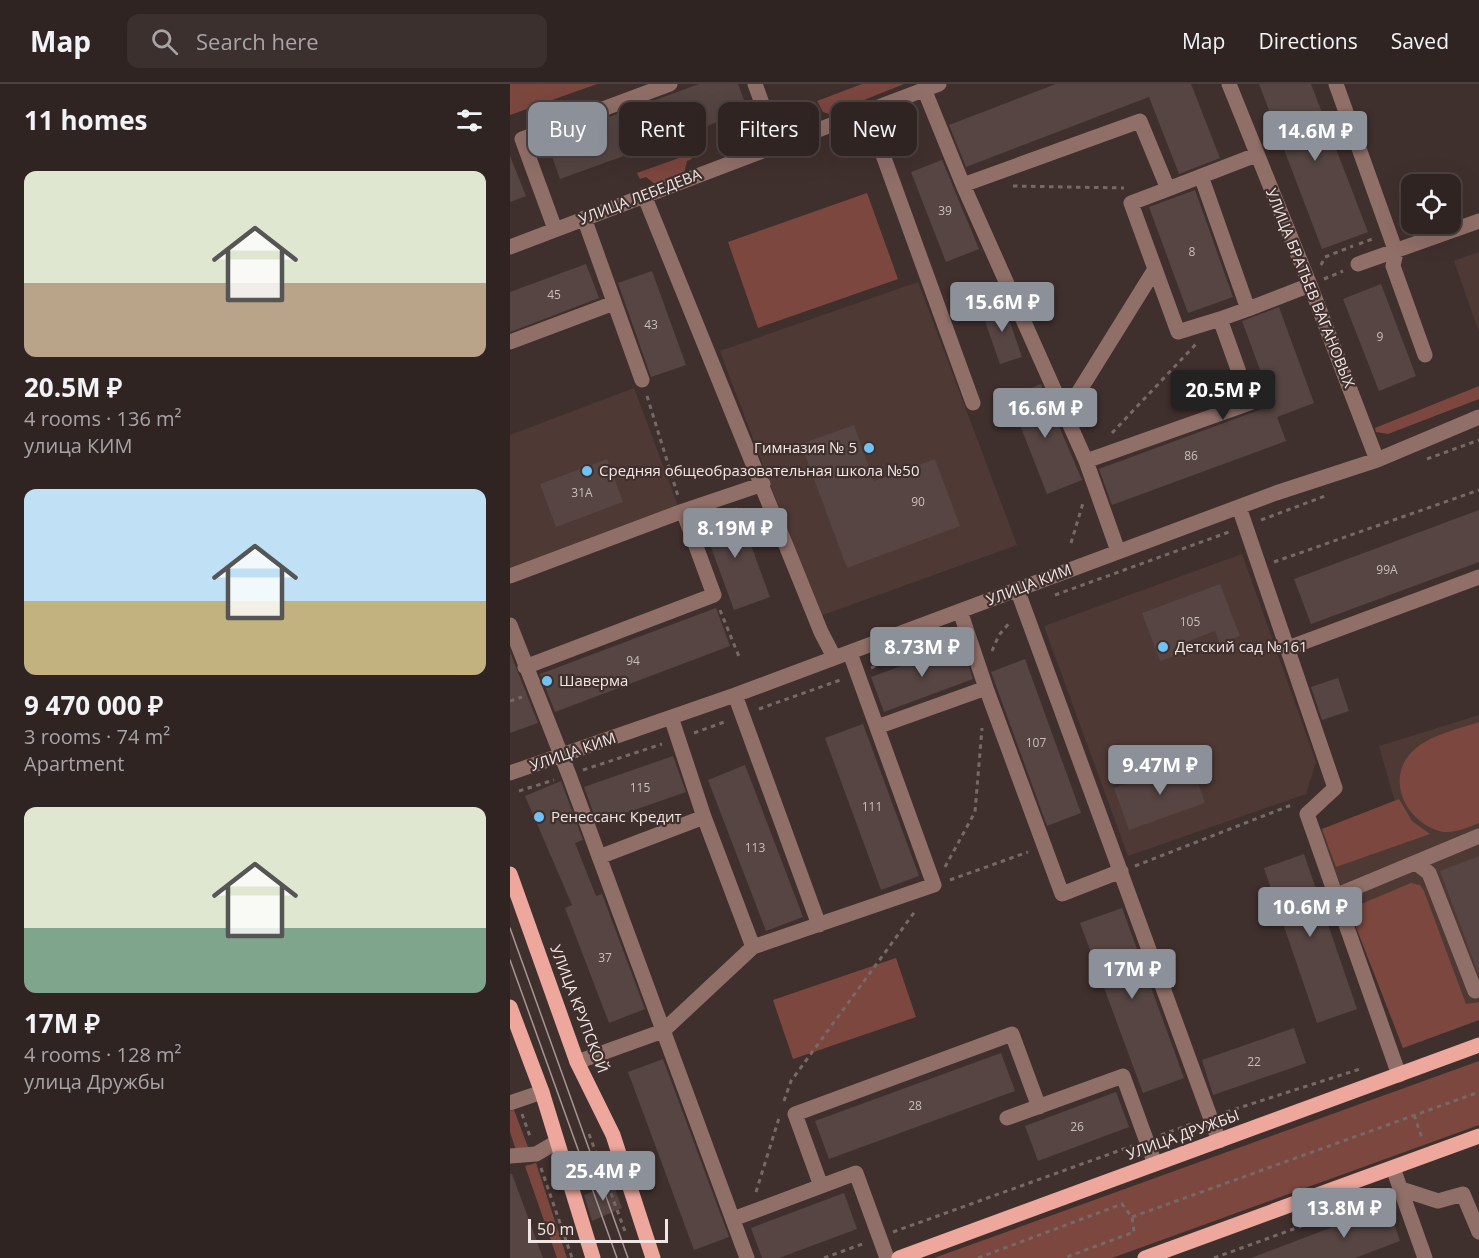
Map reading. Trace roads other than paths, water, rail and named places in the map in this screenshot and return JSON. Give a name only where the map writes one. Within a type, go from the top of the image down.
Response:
[{"type":"main road","name":"УЛИЦА КРУПСКОЙ","points":[[510,873],[577,1062],[613,1134],[653,1258]]},
{"type":"main road","points":[[510,1007],[542,1092],[555,1143],[593,1258]]},
{"type":"main road","name":"УЛИЦА ДРУЖБЫ","points":[[899,1258],[1479,1045]]},
{"type":"main road","points":[[1145,1258],[1479,1136]]},
{"type":"street","points":[[555,229],[522,139],[670,84]]},
{"type":"street","points":[[754,84],[761,102]]},
{"type":"street","name":"УЛИЦА ЛЕБЕДЕВА","points":[[890,102],[939,84]]},
{"type":"street","name":"УЛИЦА БРАТЬЕВ ВАГАНОВЫХ","points":[[1229,84],[1256,156],[1311,285],[1377,460]]},
{"type":"street","points":[[1336,84],[1396,252],[1393,266],[1425,355]]},
{"type":"street","points":[[924,89],[963,185],[1086,461],[1119,551]]},
{"type":"street","points":[[963,185],[1140,121],[1168,189]]},
{"type":"street","name":"УЛИЦА ЛЕБЕДЕВА","points":[[510,247],[748,156]]},
{"type":"street","points":[[883,156],[973,403]]},
{"type":"street","points":[[1256,156],[1131,203],[1178,332],[1311,285]]},
{"type":"street","points":[[1202,176],[1248,309]]},
{"type":"street","points":[[644,195],[763,484],[821,632],[834,657]]},
{"type":"street","points":[[584,218],[642,380]]},
{"type":"street","points":[[1358,264],[1479,221]]},
{"type":"street","points":[[1065,414],[1155,269]]},
{"type":"street","points":[[510,342],[614,303]]},
{"type":"street","points":[[1086,461],[1250,403],[1220,319]]},
{"type":"street","name":"УЛИЦА КИМ","points":[[510,773],[735,695],[1239,507],[1377,460],[1479,417]]},
{"type":"street","points":[[510,576],[683,511],[763,484]]},
{"type":"street","points":[[1239,507],[1335,788],[1307,814],[1399,1075]]},
{"type":"street","points":[[525,666],[714,594],[683,511]]},
{"type":"street","points":[[1288,648],[1479,577]]},
{"type":"street","points":[[1017,589],[1219,1141]]},
{"type":"street","points":[[960,611],[1044,846],[1057,895],[1121,871]]},
{"type":"street","points":[[510,625],[569,775],[747,1258]]},
{"type":"street","points":[[577,1062],[663,1031],[753,947],[934,885],[849,652]]},
{"type":"street","points":[[877,727],[984,682]]},
{"type":"street","points":[[735,695],[819,925]]},
{"type":"street","points":[[671,717],[704,818],[753,947]]},
{"type":"street","points":[[599,857],[704,818]]},
{"type":"street","points":[[1335,896],[1479,836]]},
{"type":"street","points":[[1416,863],[1429,873],[1474,991],[1479,989]]},
{"type":"street","points":[[821,1186],[795,1114],[1012,1034],[1039,1107]]},
{"type":"street","points":[[1007,1119],[1123,1076],[1155,1164]]},
{"type":"street","points":[[514,1106],[542,1092]]},
{"type":"street","points":[[510,1156],[536,1154],[555,1143]]},
{"type":"street","points":[[1393,1168],[1425,1258]]},
{"type":"street","points":[[733,1219],[856,1173],[887,1258]]},
{"type":"street","points":[[1401,1190],[1438,1201],[1463,1194],[1479,1232]]},
{"type":"tram line","points":[[510,928],[628,1258]]},
{"type":"tram line","points":[[510,960],[617,1258]]},
{"type":"place","name":"Гимназия № 5","points":[[869,448]]},
{"type":"place","name":"Средняя общеобразовательная школа №50","points":[[587,471]]},
{"type":"place","name":"Детский сад №161","points":[[1163,647]]},
{"type":"place","name":"Шаверма","points":[[547,681]]},
{"type":"place","name":"Ренессанс Кредит","points":[[539,817]]}]
